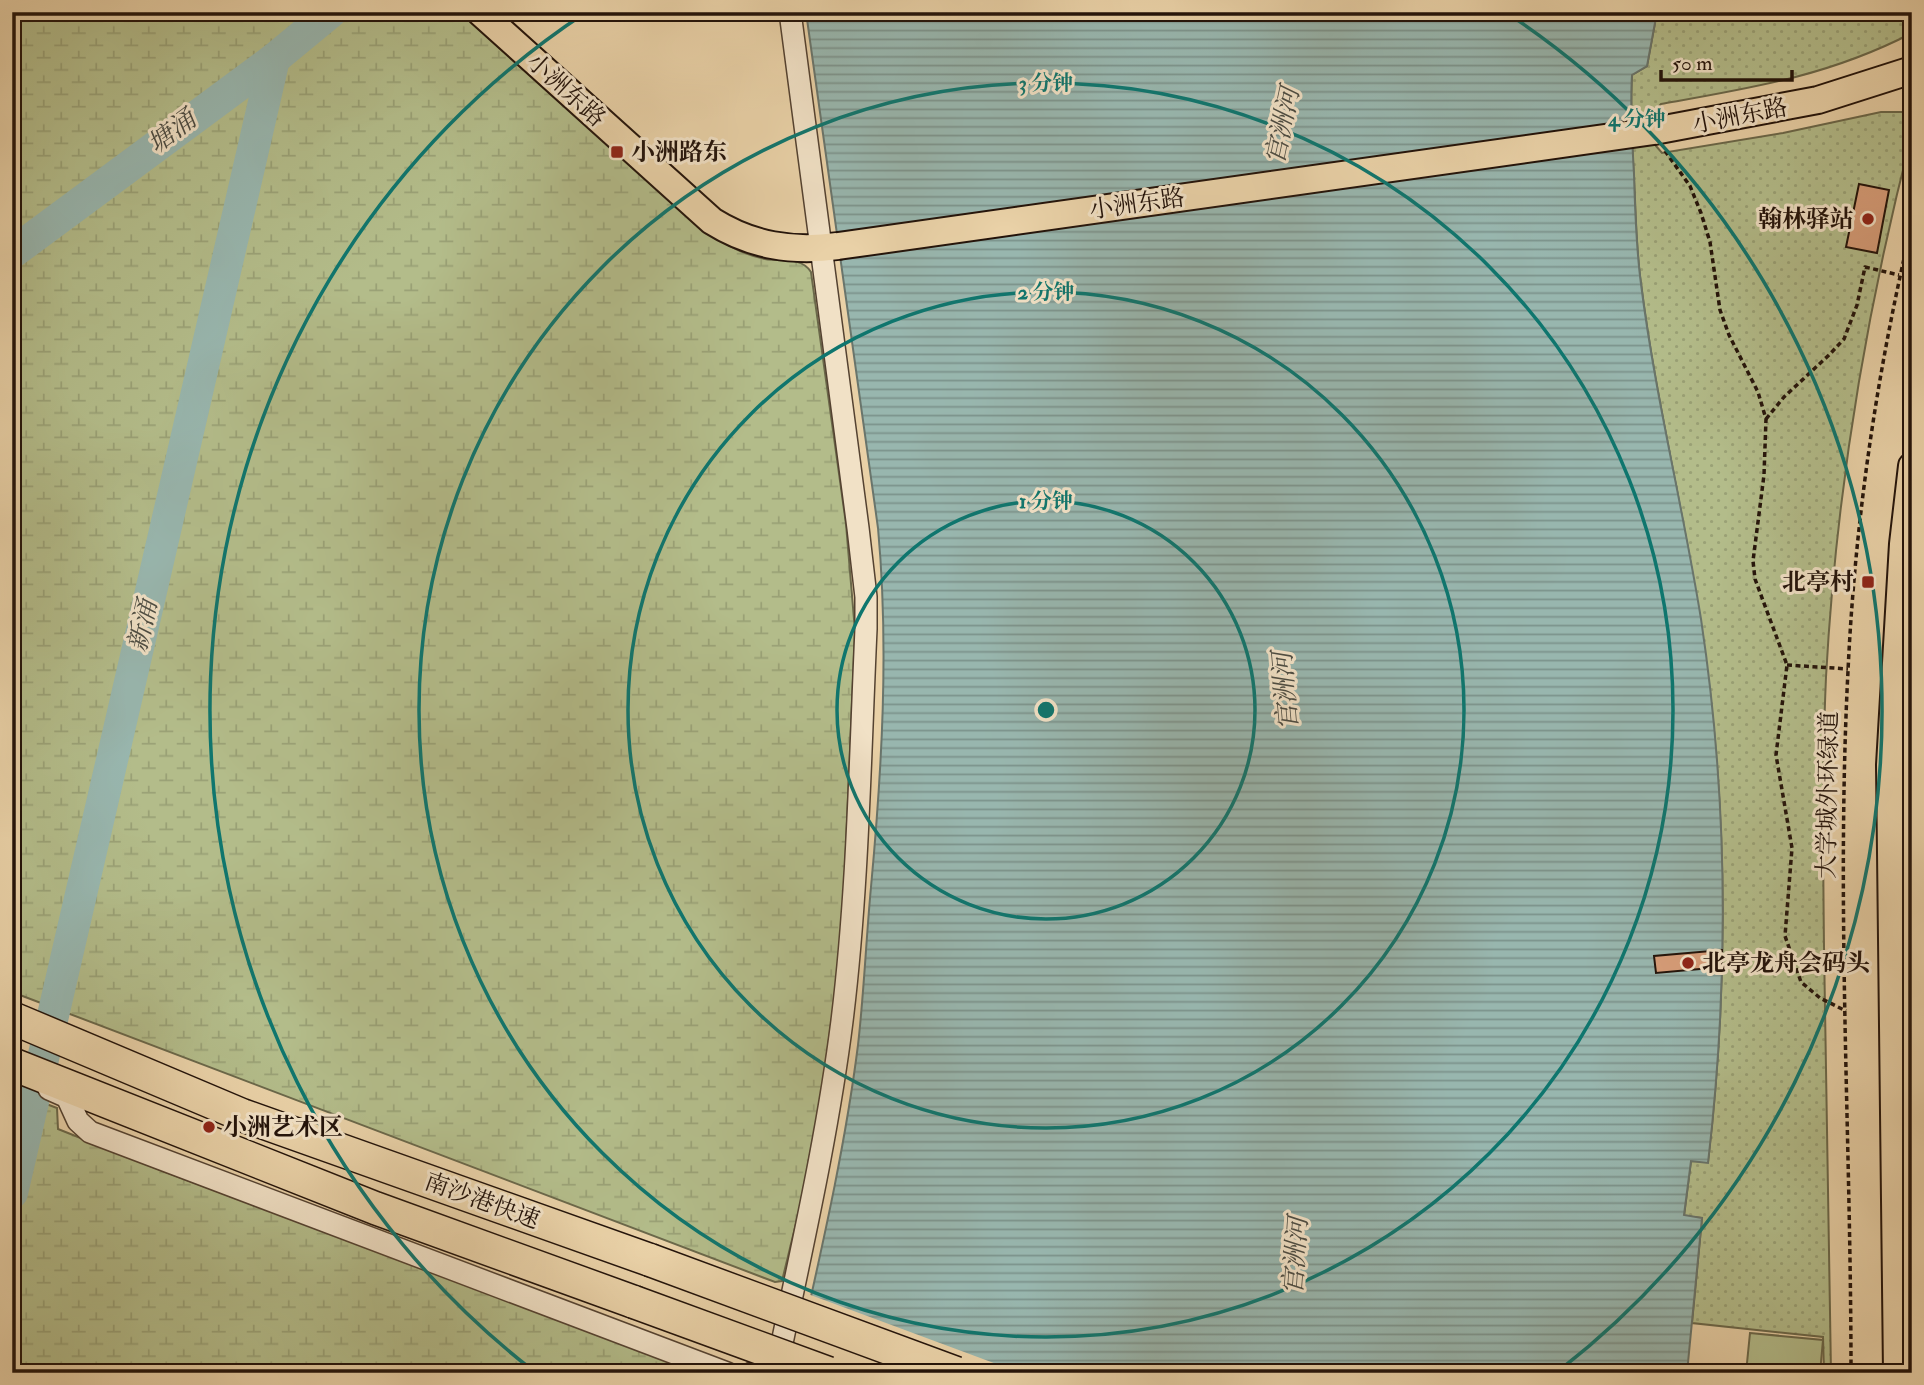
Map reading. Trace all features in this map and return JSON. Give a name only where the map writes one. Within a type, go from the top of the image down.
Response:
[{"type":"highway","name":"南沙港快速","points":[[12,1018],[242,1115],[956,1373]]},
{"type":"highway","name":"南沙港快速","points":[[16,1073],[375,1208],[828,1373]]},
{"type":"main road","name":"小洲东路","points":[[480,12],[712,221],[739,236],[766,245],[794,249],[829,247],[1659,140],[1798,105],[1912,70]]},
{"type":"main road","name":"小洲东路","points":[[1872,84],[1891,86],[1912,93]]},
{"type":"main road","points":[[1897,1373],[1890,765],[1901,570],[1912,466]]},
{"type":"street","points":[[752,1373],[776,1372],[823,1148],[842,1018],[852,919],[866,629],[866,597],[829,247],[790,12]]},
{"type":"street","points":[[16,1073],[64,1095],[78,1121],[90,1132],[727,1373]]},
{"type":"path","points":[[1659,140],[1689,186],[1701,213],[1710,242],[1720,310],[1729,335],[1755,385],[1766,419],[1764,475],[1752,561],[1755,579],[1787,665],[1776,755],[1792,848],[1785,936],[1801,982],[1820,998],[1846,1012]]},
{"type":"path","name":"大学城外环绿道","points":[[1851,1373],[1844,842],[1848,669],[1867,458],[1899,275],[1912,224]]},
{"type":"path","points":[[1766,419],[1784,397],[1844,339],[1857,305],[1866,267],[1899,275]]},
{"type":"path","points":[[1787,665],[1848,669]]},
{"type":"green space","points":[[12,12],[460,12],[696,224],[746,254],[796,262],[811,272],[846,524],[855,631],[844,893],[836,988],[821,1097],[800,1207],[782,1281],[775,1282],[12,992]]},
{"type":"green space","points":[[1657,12],[1912,12],[1912,33],[1881,48],[1789,79],[1661,104],[1651,115],[1656,146],[1662,153],[1783,133],[1881,112],[1912,115],[1912,134],[1867,335],[1845,471],[1826,677],[1823,880],[1831,1373],[1824,1373],[1823,1337],[1692,1323],[1702,1218],[1684,1216],[1691,1161],[1708,1162],[1720,1027],[1722,890],[1716,754],[1709,686],[1693,577],[1647,325],[1638,257],[1632,75],[1647,66]]},
{"type":"green space","points":[[1912,622],[1910,1373],[1904,904],[1907,716]]},
{"type":"green space","points":[[12,1091],[57,1108],[58,1129],[163,1171],[704,1373],[12,1373]]},
{"type":"green space","points":[[1750,1333],[1823,1340],[1820,1373],[1746,1373]]},
{"type":"water","name":"官洲河","points":[[806,12],[1657,12],[1647,66],[1632,75],[1637,242],[1654,368],[1701,619],[1710,686],[1721,822],[1722,959],[1715,1095],[1708,1163],[1691,1161],[1684,1215],[1702,1218],[1687,1373],[794,1373],[838,1169],[858,1045],[878,798],[884,663],[878,528]]},
{"type":"pier","points":[[808,1294],[1021,1373],[791,1373]]},
{"type":"building","name":"翰林驿站","points":[[1859,184],[1889,190],[1877,253],[1846,247]]},
{"type":"building","name":"北亭龙舟会码头","points":[[1722,950],[1722,967],[1656,973],[1654,956]]},
{"type":"waterway","name":"塘涌","points":[[12,253],[274,59],[331,12]]},
{"type":"waterway","name":"新涌","points":[[12,1193],[274,59]]},
{"type":"place","name":"小洲路东","points":[[617,152]]},
{"type":"place","name":"翰林驿站","points":[[1868,219]]},
{"type":"place","name":"北亭村","points":[[1868,582]]},
{"type":"place","name":"北亭龙舟会码头","points":[[1688,963]]},
{"type":"place","name":"小洲艺术区","points":[[209,1127]]}]
